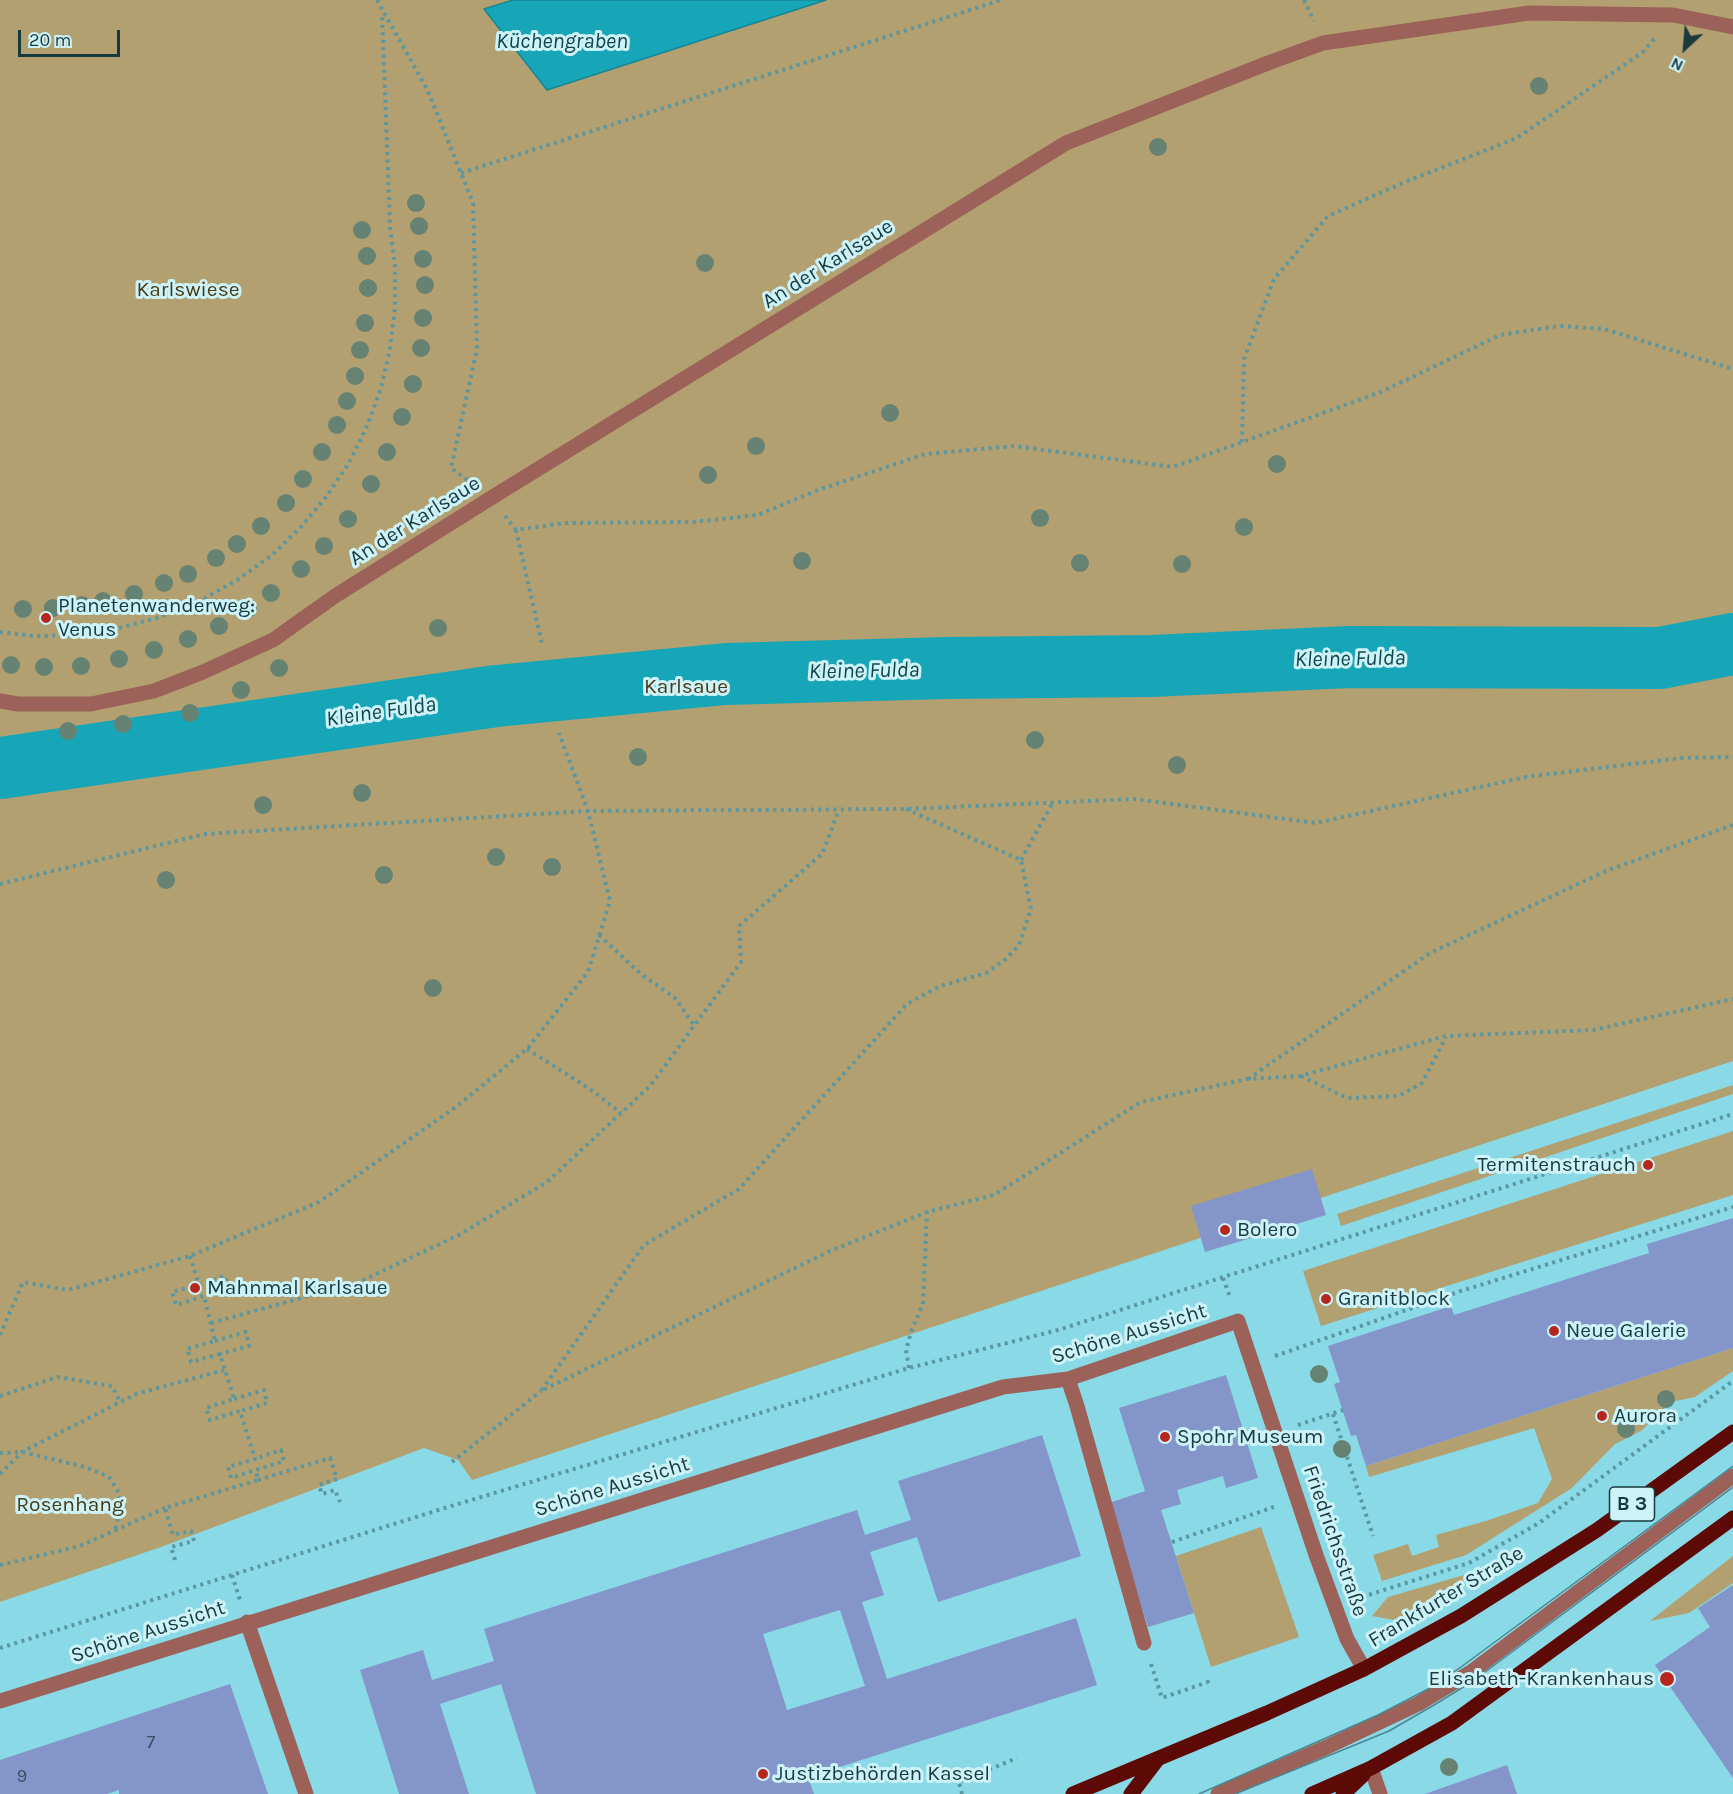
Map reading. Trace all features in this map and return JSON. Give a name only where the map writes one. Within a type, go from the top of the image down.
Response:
[{"type":"main road","name":"Frankfurter Straße","points":[[1073,1794],[1267,1713],[1364,1669],[1461,1617],[1597,1530],[1733,1432]]},
{"type":"main road","points":[[1312,1794],[1371,1768],[1452,1723],[1733,1518]]},
{"type":"main road","points":[[1131,1794],[1158,1758]]},
{"type":"main road","points":[[1343,1794],[1371,1768]]},
{"type":"street","name":"An der Karlsaue","points":[[0,701],[18,704],[91,704],[154,692],[273,640],[335,596],[491,498],[1066,143],[1268,63],[1323,43],[1529,13],[1673,15],[1733,27]]},
{"type":"street","name":"Friedrichsstraße","points":[[1238,1321],[1347,1639],[1364,1669]]},
{"type":"street","name":"Schöne Aussicht","points":[[0,1701],[1003,1387],[1068,1379],[1238,1321]]},
{"type":"street","points":[[1068,1379],[1144,1643]]},
{"type":"street","points":[[1218,1794],[1327,1747],[1418,1704],[1444,1688],[1480,1665],[1733,1476]]},
{"type":"street","points":[[247,1622],[306,1794]]},
{"type":"street","points":[[1371,1768],[1380,1794]]},
{"type":"path","points":[[377,0],[428,91],[473,203],[477,349],[451,468]]},
{"type":"path","points":[[461,173],[1001,0]]},
{"type":"path","points":[[0,632],[33,636],[76,635],[119,628],[160,617],[200,601],[237,580],[271,556],[300,528],[326,497],[349,463],[367,426],[381,388],[390,349],[395,308],[382,12]]},
{"type":"path","points":[[1242,442],[1244,359],[1270,289],[1274,279],[1328,216],[1405,182],[1517,138],[1643,52],[1673,15]]},
{"type":"path","points":[[516,530],[565,524],[694,522],[758,515],[818,490],[925,454],[1014,446],[1173,467],[1381,392],[1500,335],[1560,326],[1604,329],[1733,369]]},
{"type":"path","points":[[491,498],[516,530],[542,644]]},
{"type":"path","points":[[0,1335],[23,1282],[68,1290],[190,1256],[319,1202],[456,1107],[527,1049],[588,972],[610,901],[588,810],[559,734]]},
{"type":"path","points":[[0,884],[205,834],[588,810],[906,809],[1135,799],[1316,823],[1526,777],[1681,758],[1733,757]]},
{"type":"path","points":[[541,1391],[644,1245],[739,1189],[907,1005],[940,986],[986,973],[1005,960],[1019,945],[1031,909],[1021,860],[1053,802]]},
{"type":"path","points":[[906,809],[1021,860]]},
{"type":"path","points":[[211,1323],[359,1282],[459,1235],[548,1182],[650,1086],[741,962],[739,926],[822,854],[839,810]]},
{"type":"path","points":[[1247,1079],[1430,953],[1606,871],[1733,825]]},
{"type":"path","points":[[599,935],[641,974],[675,998],[694,1025]]},
{"type":"path","points":[[452,1461],[541,1391],[830,1251],[927,1212],[994,1195],[1141,1102],[1247,1079],[1300,1076],[1446,1036],[1593,1030],[1733,999]]},
{"type":"path","points":[[1300,1076],[1347,1098],[1399,1096],[1422,1083],[1446,1036]]},
{"type":"path","points":[[527,1049],[590,1089],[621,1113]]},
{"type":"path","points":[[0,1648],[448,1507],[909,1368],[1058,1330],[1733,1114]]},
{"type":"path","points":[[1252,1364],[1461,1291],[1733,1207]]},
{"type":"path","points":[[909,1368],[906,1350],[922,1304],[927,1212]]},
{"type":"path","points":[[190,1256],[199,1285]]},
{"type":"path","points":[[225,1276],[229,1289],[176,1305],[172,1292],[199,1285],[225,1276]]},
{"type":"path","points":[[204,1296],[215,1341]]},
{"type":"path","points":[[246,1332],[249,1346],[191,1362],[187,1349],[215,1341],[246,1332]]},
{"type":"path","points":[[220,1354],[234,1399]]},
{"type":"path","points":[[0,1474],[22,1452],[136,1394],[225,1370]]},
{"type":"path","points":[[0,1396],[58,1377],[112,1386],[120,1402]]},
{"type":"path","points":[[1347,1639],[1365,1596],[1469,1563],[1529,1528],[1733,1381]]},
{"type":"path","points":[[264,1390],[267,1403],[210,1420],[206,1408],[234,1399],[264,1390]]},
{"type":"path","points":[[1316,1419],[1343,1410]]},
{"type":"path","points":[[240,1411],[255,1459]]},
{"type":"path","points":[[1334,1414],[1374,1536]]},
{"type":"path","points":[[280,1450],[284,1461],[231,1478],[228,1467],[255,1459],[280,1450]]},
{"type":"path","points":[[0,1453],[22,1452],[84,1467],[109,1477],[119,1493],[120,1508],[115,1531]]},
{"type":"path","points":[[0,1565],[80,1546],[165,1508],[330,1458],[337,1479],[319,1485],[322,1494],[335,1490],[340,1502]]},
{"type":"path","points":[[256,1471],[258,1480]]},
{"type":"path","points":[[1172,1542],[1298,1499]]},
{"type":"path","points":[[165,1508],[174,1535],[191,1531],[194,1541],[171,1547],[175,1560]]},
{"type":"path","points":[[1144,1643],[1162,1698],[1208,1682],[1210,1687]]},
{"type":"path","points":[[962,1794],[959,1782],[1017,1758]]},
{"type":"green space","name":"Karlsaue","points":[[0,0],[1733,0],[1733,1061],[472,1480],[458,1460],[424,1448],[161,1547],[0,1602]]},
{"type":"green space","points":[[1733,1085],[1733,1094],[1341,1226],[1337,1214]]},
{"type":"green space","points":[[1733,1131],[1733,1195],[1321,1326],[1303,1271]]},
{"type":"green space","points":[[1733,1348],[1733,1371],[1695,1397],[1671,1402],[1641,1431],[1615,1444],[1572,1488],[1466,1555],[1382,1581],[1373,1555],[1408,1544],[1412,1556],[1439,1547],[1436,1535],[1538,1503],[1552,1479],[1534,1428],[1369,1477],[1366,1466]]},
{"type":"green space","points":[[1261,1527],[1299,1637],[1211,1667],[1176,1556]]},
{"type":"green space","points":[[1733,1556],[1733,1583],[1689,1613],[1650,1621]]},
{"type":"green space","points":[[1481,1570],[1400,1621],[1372,1616],[1388,1597]]},
{"type":"water","name":"Küchengraben","points":[[513,0],[826,0],[547,90],[484,9]]},
{"type":"building","points":[[1312,1169],[1326,1215],[1205,1252],[1191,1206]]},
{"type":"building","name":"Neue Galerie","points":[[1733,1218],[1733,1348],[1366,1466],[1356,1435],[1351,1436],[1334,1384],[1340,1382],[1328,1346],[1451,1306],[1454,1315],[1649,1253],[1647,1244]]},
{"type":"building","points":[[1226,1375],[1258,1478],[1226,1488],[1223,1476],[1177,1490],[1181,1504],[1161,1510],[1194,1613],[1148,1627],[1109,1503],[1145,1491],[1119,1408]]},
{"type":"building","points":[[1042,1435],[1081,1556],[938,1602],[917,1537],[870,1552],[884,1595],[862,1602],[887,1679],[1076,1618],[1097,1685],[808,1777],[814,1794],[536,1794],[501,1684],[440,1704],[469,1794],[399,1794],[360,1670],[423,1650],[432,1680],[494,1661],[484,1629],[857,1510],[865,1535],[911,1520],[898,1481]],"holes":[[[840,1610],[865,1686],[787,1710],[763,1634]]]},
{"type":"building","points":[[1733,1585],[1733,1778],[1655,1665],[1710,1627],[1698,1608]]},
{"type":"building","points":[[230,1684],[268,1794],[119,1794],[119,1790],[107,1794],[0,1794],[0,1760]]},
{"type":"building","points":[[1507,1765],[1517,1794],[1425,1794]]},
{"type":"waterway","name":"Kleine Fulda","points":[[0,768],[496,696],[726,674],[946,668],[1151,666],[1349,657],[1660,658],[1733,644]]},
{"type":"tram line","points":[[1199,1794],[1378,1715],[1430,1688],[1733,1466]]},
{"type":"tram line","points":[[1235,1794],[1389,1731],[1473,1681],[1733,1487]]},
{"type":"place","name":"Planetenwanderweg: Venus","points":[[46,618]]},
{"type":"place","name":"Termitenstrauch","points":[[1648,1165]]},
{"type":"place","name":"Bolero","points":[[1225,1230]]},
{"type":"place","name":"Mahnmal Karlsaue","points":[[195,1288]]},
{"type":"place","name":"Granitblock","points":[[1326,1299]]},
{"type":"place","name":"Neue Galerie","points":[[1554,1331]]},
{"type":"place","name":"Aurora","points":[[1602,1416]]},
{"type":"place","name":"Spohr Museum","points":[[1165,1437]]},
{"type":"place","name":"Elisabeth-Krankenhaus","points":[[1667,1679]]},
{"type":"place","name":"Justizbehörden Kassel","points":[[763,1774]]},
{"type":"park label","name":"Karlswiese","points":[[188,290]]},
{"type":"park label","name":"Rosenhang","points":[[70,1505]]}]
